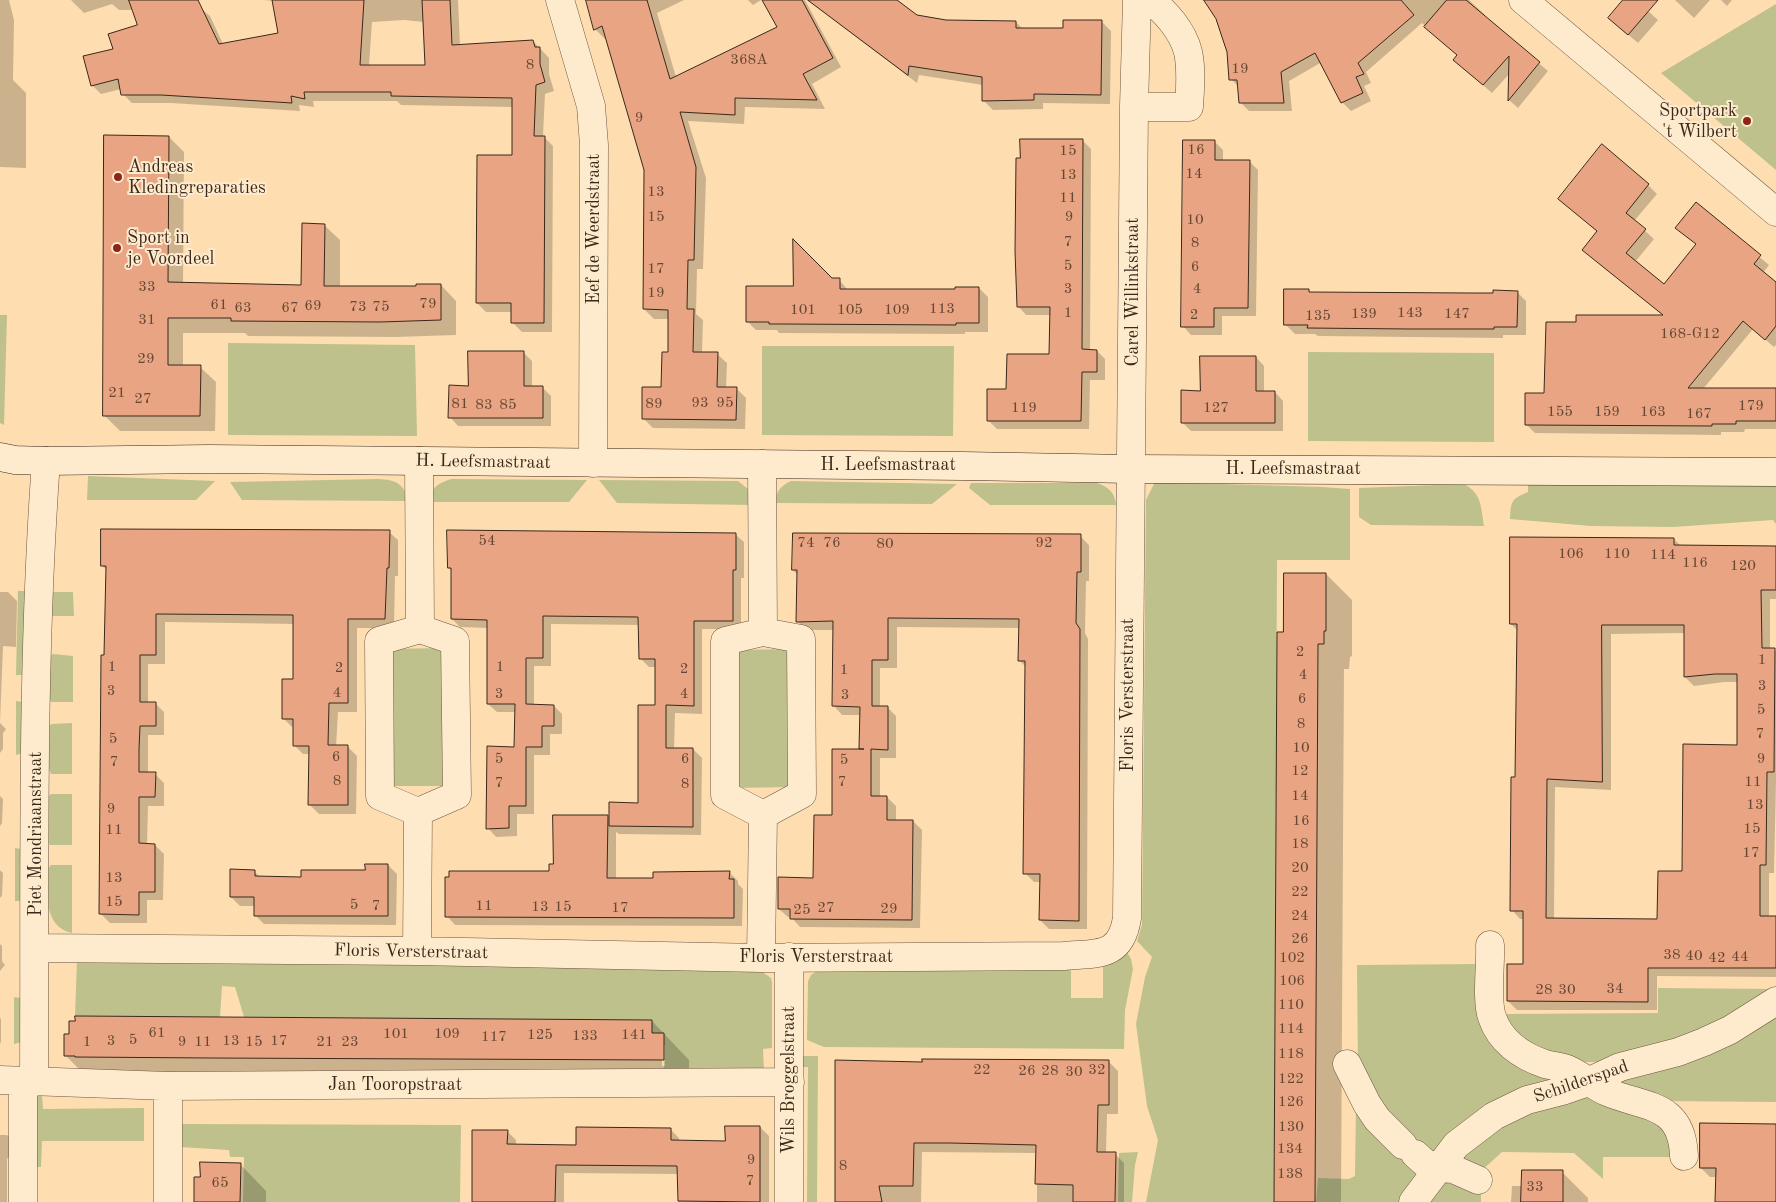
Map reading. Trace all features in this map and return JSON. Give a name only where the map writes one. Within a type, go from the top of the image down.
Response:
[{"type":"street","name":"Eef de Weerdstraat","points":[[560,0],[593,117],[593,463]]},
{"type":"street","name":"Carel Willinkstraat","points":[[1130,469],[1137,0]]},
{"type":"street","points":[[1134,111],[1189,107],[1190,79],[1188,52],[1180,34],[1167,15],[1149,0]]},
{"type":"street","points":[[1523,0],[1776,212]]},
{"type":"street","name":"H. Leefsmastraat","points":[[0,457],[15,460],[46,461],[209,459],[1130,469],[1776,472]]},
{"type":"street","name":"Piet Mondriaanstraat","points":[[23,1202],[23,1089],[34,1081],[37,630],[40,542],[46,461]]},
{"type":"street","points":[[419,461],[420,628]]},
{"type":"street","points":[[762,464],[763,632]]},
{"type":"street","name":"Floris Versterstraat","points":[[35,948],[416,951],[761,958],[1064,956],[1106,952],[1122,939],[1127,918],[1130,469]]},
{"type":"street","points":[[420,628],[455,641],[457,795],[418,812],[380,796],[379,641],[420,628]]},
{"type":"street","points":[[763,632],[801,639],[802,794],[763,815],[725,795],[725,640],[763,632]]},
{"type":"street","points":[[416,951],[418,812]]},
{"type":"street","points":[[761,958],[763,815]]},
{"type":"street","points":[[1490,945],[1490,1005],[1492,1017],[1502,1036],[1517,1051],[1545,1064],[1568,1069],[1607,1092],[1653,1106],[1667,1114],[1678,1128],[1683,1140],[1684,1156]]},
{"type":"street","name":"Wils Broggelstraat","points":[[789,958],[790,1202]]},
{"type":"street","name":"Schilderspad","points":[[1413,1202],[1456,1144],[1494,1116],[1527,1100],[1588,1082],[1620,1067],[1678,1052],[1704,1042],[1730,1030],[1776,1001]]},
{"type":"street","points":[[1347,1064],[1367,1104],[1378,1120],[1409,1149],[1425,1163],[1454,1170],[1478,1180]]},
{"type":"street","name":"Jan Tooropstraat","points":[[0,1080],[168,1086],[790,1082]]},
{"type":"street","points":[[168,1086],[168,1202]]},
{"type":"green space","name":"Sportpark 't Wilbert","points":[[1776,4],[1776,170],[1661,73]]},
{"type":"green space","points":[[0,315],[7,315],[4,425],[0,423]]},
{"type":"green space","points":[[228,343],[415,345],[417,436],[228,435]]},
{"type":"green space","points":[[762,346],[954,346],[953,436],[762,435]]},
{"type":"green space","points":[[1308,352],[1494,353],[1494,442],[1308,441]]},
{"type":"green space","points":[[88,476],[215,481],[196,500],[87,500]]},
{"type":"green space","points":[[452,479],[587,480],[569,502],[431,502],[432,493],[436,486]]},
{"type":"green space","points":[[390,480],[401,486],[408,501],[242,500],[230,482]]},
{"type":"green space","points":[[599,480],[738,481],[748,489],[753,505],[617,503]]},
{"type":"green space","points":[[791,481],[957,484],[932,504],[775,503],[779,490]]},
{"type":"green space","points":[[1155,482],[1350,489],[1350,560],[1277,560],[1274,1202],[1146,1202],[1158,1140],[1147,1106],[1136,1024],[1145,977],[1152,957],[1137,941],[1142,925],[1146,500]]},
{"type":"green space","points":[[971,483],[1097,483],[1111,491],[1116,505],[990,505],[969,488]]},
{"type":"green space","points":[[1463,484],[1474,491],[1480,501],[1484,526],[1371,525],[1359,517],[1359,488]]},
{"type":"green space","points":[[1528,485],[1776,486],[1776,524],[1773,520],[1673,527],[1591,526],[1510,519],[1513,501],[1528,492]]},
{"type":"green space","points":[[18,591],[25,591],[24,672],[22,675],[16,675]]},
{"type":"green space","points":[[50,592],[73,592],[74,616],[51,616]]},
{"type":"green space","points":[[445,648],[446,786],[388,786],[387,649]]},
{"type":"green space","points":[[792,649],[794,787],[735,788],[734,650]]},
{"type":"green space","points":[[53,654],[73,656],[73,702],[50,701],[49,657]]},
{"type":"green space","points":[[16,701],[23,702],[23,753],[16,755]]},
{"type":"green space","points":[[72,723],[72,774],[51,774],[49,769],[48,726]]},
{"type":"green space","points":[[51,794],[72,794],[72,845],[50,845],[49,843],[48,797]]},
{"type":"green space","points":[[15,848],[21,849],[23,898],[19,901],[15,901]]},
{"type":"green space","points":[[51,865],[72,865],[72,933],[62,929],[51,916],[48,898],[48,869]]},
{"type":"green space","points":[[1127,952],[1133,969],[1125,1010],[1124,1049],[824,1047],[807,1040],[808,981],[811,975],[817,971],[1071,967],[1071,998],[1103,998],[1103,966]]},
{"type":"green space","points":[[77,960],[758,964],[761,971],[771,978],[772,983],[772,1048],[763,1049],[764,1071],[664,1069],[663,1033],[652,1033],[652,1020],[244,1017],[235,987],[222,986],[220,1017],[75,1016]]},
{"type":"green space","points":[[1480,964],[1481,1011],[1563,1076],[1431,1156],[1418,1150],[1358,1075],[1357,965]]},
{"type":"green space","points":[[1658,988],[1776,989],[1754,1008],[1642,1056],[1596,1062],[1559,1062],[1513,1041],[1503,1014],[1658,1013]]},
{"type":"green space","points":[[14,997],[22,1000],[22,1042],[14,1044]]},
{"type":"green space","points":[[1776,1010],[1776,1102],[1657,1101],[1622,1089],[1615,1076]]},
{"type":"green space","points":[[800,1056],[818,1056],[817,1202],[807,1202],[808,1067],[800,1067]]},
{"type":"green space","points":[[33,1094],[42,1094],[43,1109],[144,1108],[144,1141],[42,1141],[41,1167],[32,1167]]},
{"type":"green space","points":[[1585,1097],[1615,1102],[1667,1123],[1675,1157],[1603,1157],[1603,1179],[1574,1153],[1502,1152],[1480,1172],[1461,1162],[1463,1147],[1506,1115]]},
{"type":"green space","points":[[1356,1102],[1417,1168],[1417,1178],[1405,1202],[1316,1202],[1318,1178],[1349,1179],[1355,1176]]},
{"type":"green space","points":[[180,1124],[461,1125],[460,1202],[243,1202],[244,1157],[230,1157],[229,1150],[180,1147]]},
{"type":"green space","points":[[1138,1152],[1132,1202],[1118,1202],[1119,1153]]},
{"type":"green space","points":[[1455,1178],[1481,1193],[1481,1202],[1421,1202],[1436,1184]]},
{"type":"building","points":[[129,0],[198,0],[219,44],[278,33],[272,0],[364,0],[360,65],[425,65],[422,0],[450,0],[452,45],[533,40],[535,47],[540,47],[540,64],[545,82],[536,85],[534,136],[545,136],[544,323],[511,323],[511,303],[476,303],[477,155],[512,155],[512,98],[391,96],[391,92],[304,92],[305,99],[291,96],[292,103],[161,95],[121,95],[118,79],[91,86],[83,56],[113,49],[108,34],[137,25]]},
{"type":"building","points":[[586,0],[647,0],[670,79],[777,27],[762,0],[802,0],[833,58],[803,74],[817,100],[735,98],[735,115],[680,112],[696,167],[694,260],[688,260],[687,309],[694,309],[693,352],[718,352],[717,387],[737,387],[736,420],[642,419],[642,387],[661,387],[662,352],[668,352],[668,310],[643,309],[644,170],[602,26],[594,30]]},
{"type":"building","points":[[808,0],[897,0],[917,15],[946,20],[1016,21],[1016,28],[1063,28],[1063,20],[1102,20],[1101,95],[1034,94],[1034,100],[982,101],[982,77],[909,66],[908,75]]},
{"type":"building","points":[[1204,0],[1401,0],[1414,15],[1358,63],[1364,74],[1356,77],[1363,93],[1341,103],[1315,53],[1281,72],[1284,103],[1239,103],[1237,80],[1229,80],[1227,52],[1216,19]]},
{"type":"building","points":[[1447,0],[1466,0],[1540,62],[1508,101],[1509,56],[1483,85],[1453,60],[1457,55],[1424,27]]},
{"type":"building","points":[[1623,0],[1658,0],[1628,35],[1608,18]]},
{"type":"building","points":[[104,135],[169,136],[168,282],[301,285],[302,223],[325,224],[324,286],[416,286],[416,284],[441,284],[441,320],[380,322],[231,321],[231,318],[168,318],[168,365],[201,365],[200,416],[103,416]]},
{"type":"building","points":[[1020,139],[1083,139],[1082,349],[1097,350],[1097,372],[1082,372],[1081,421],[987,421],[987,389],[1006,389],[1007,354],[1049,354],[1050,307],[1017,307],[1015,251],[1016,158],[1020,158]]},
{"type":"building","points":[[1183,140],[1215,140],[1215,160],[1250,160],[1248,308],[1214,308],[1214,327],[1181,327]]},
{"type":"building","points":[[1602,144],[1649,184],[1626,213],[1646,229],[1626,253],[1664,284],[1696,244],[1675,228],[1696,202],[1761,255],[1754,264],[1776,282],[1776,326],[1765,340],[1743,321],[1688,388],[1776,388],[1776,421],[1736,421],[1736,424],[1712,424],[1712,426],[1525,425],[1525,393],[1544,393],[1546,322],[1576,322],[1576,315],[1663,315],[1582,250],[1597,231],[1558,199]]},
{"type":"building","points":[[793,239],[832,278],[840,278],[840,289],[955,289],[955,287],[979,287],[979,323],[956,323],[956,325],[769,324],[769,322],[746,322],[746,286],[793,286]]},
{"type":"building","points":[[1284,289],[1309,289],[1309,292],[1493,293],[1493,290],[1518,291],[1517,327],[1494,327],[1494,329],[1409,329],[1307,328],[1308,325],[1284,325]]},
{"type":"building","points":[[468,351],[524,351],[524,386],[543,386],[543,418],[448,418],[449,385],[468,386]]},
{"type":"building","points":[[1200,356],[1256,356],[1256,391],[1275,391],[1275,423],[1181,423],[1181,390],[1200,391]]},
{"type":"building","points":[[101,529],[390,530],[385,619],[348,619],[348,703],[329,703],[328,745],[348,745],[348,805],[308,805],[309,746],[293,746],[293,719],[282,719],[282,679],[293,679],[293,615],[156,614],[156,655],[140,655],[140,702],[156,702],[156,726],[140,726],[139,749],[139,772],[156,772],[155,797],[139,797],[139,843],[155,844],[155,892],[139,892],[139,915],[99,914],[101,655],[104,655],[106,566],[101,566]]},
{"type":"building","points":[[447,530],[736,533],[736,570],[733,570],[733,621],[694,621],[694,706],[666,705],[666,748],[693,748],[693,827],[609,826],[609,802],[638,803],[638,705],[655,705],[655,659],[639,659],[638,617],[543,616],[543,658],[526,658],[526,704],[554,705],[554,726],[542,726],[542,747],[526,747],[526,806],[509,806],[509,828],[486,829],[487,746],[514,747],[515,704],[487,704],[487,620],[451,619],[451,568],[448,568]]},
{"type":"building","points":[[793,533],[1081,534],[1081,572],[1077,572],[1076,623],[1080,629],[1079,921],[1039,920],[1040,874],[1023,874],[1025,661],[1018,661],[1019,619],[888,618],[888,660],[872,660],[872,706],[888,706],[888,750],[871,749],[871,796],[887,796],[887,820],[913,820],[912,920],[790,919],[790,909],[778,909],[778,877],[813,878],[814,815],[832,815],[832,749],[859,749],[860,707],[832,706],[833,621],[796,622],[797,570],[792,570]]},
{"type":"building","points":[[1510,537],[1674,538],[1674,545],[1776,546],[1776,590],[1761,590],[1762,648],[1775,648],[1774,772],[1767,772],[1766,865],[1760,865],[1760,916],[1776,916],[1776,968],[1648,968],[1648,1002],[1507,1001],[1507,964],[1523,964],[1523,911],[1510,911],[1511,777],[1515,777],[1517,624],[1510,624]],"holes":[[[1602,625],[1684,625],[1684,677],[1737,674],[1737,745],[1683,744],[1682,871],[1658,871],[1657,919],[1546,918],[1547,779],[1602,782]]]},
{"type":"building","points":[[1284,573],[1326,573],[1326,631],[1324,631],[1324,644],[1318,644],[1315,1202],[1274,1202],[1277,632],[1283,632]]},
{"type":"building","points":[[553,815],[608,815],[607,878],[653,878],[653,872],[730,871],[729,879],[734,879],[734,918],[445,917],[445,877],[449,877],[449,871],[549,871],[549,864],[553,864]]},
{"type":"building","points":[[365,864],[388,864],[388,916],[254,916],[254,897],[230,897],[230,869],[255,870],[255,876],[301,877],[301,870],[365,870]]},
{"type":"building","points":[[75,1016],[652,1020],[652,1033],[664,1033],[664,1060],[64,1056],[64,1034],[69,1034],[69,1021],[75,1021]]},
{"type":"building","points":[[922,1059],[1109,1060],[1109,1105],[1098,1105],[1097,1152],[1116,1152],[1115,1202],[1073,1202],[1073,1185],[1035,1184],[1036,1145],[914,1143],[913,1186],[879,1186],[882,1202],[835,1202],[835,1060],[922,1062]]},
{"type":"building","points":[[1700,1123],[1776,1124],[1776,1202],[1715,1202],[1716,1168],[1700,1168]]},
{"type":"building","points":[[725,1126],[760,1126],[760,1202],[678,1201],[677,1166],[556,1165],[555,1202],[472,1202],[472,1130],[508,1130],[507,1144],[576,1145],[576,1127],[671,1128],[671,1140],[725,1141]]},
{"type":"building","points":[[200,1162],[241,1163],[240,1202],[194,1202],[194,1177],[200,1177]]},
{"type":"building","points":[[1522,1170],[1563,1170],[1563,1202],[1521,1202]]},
{"type":"place","name":"Sportpark 't Wilbert","points":[[1747,121]]},
{"type":"place","name":"Andreas Kledingreparaties","points":[[118,177]]},
{"type":"place","name":"Sport in je Voordeel","points":[[117,248]]}]
